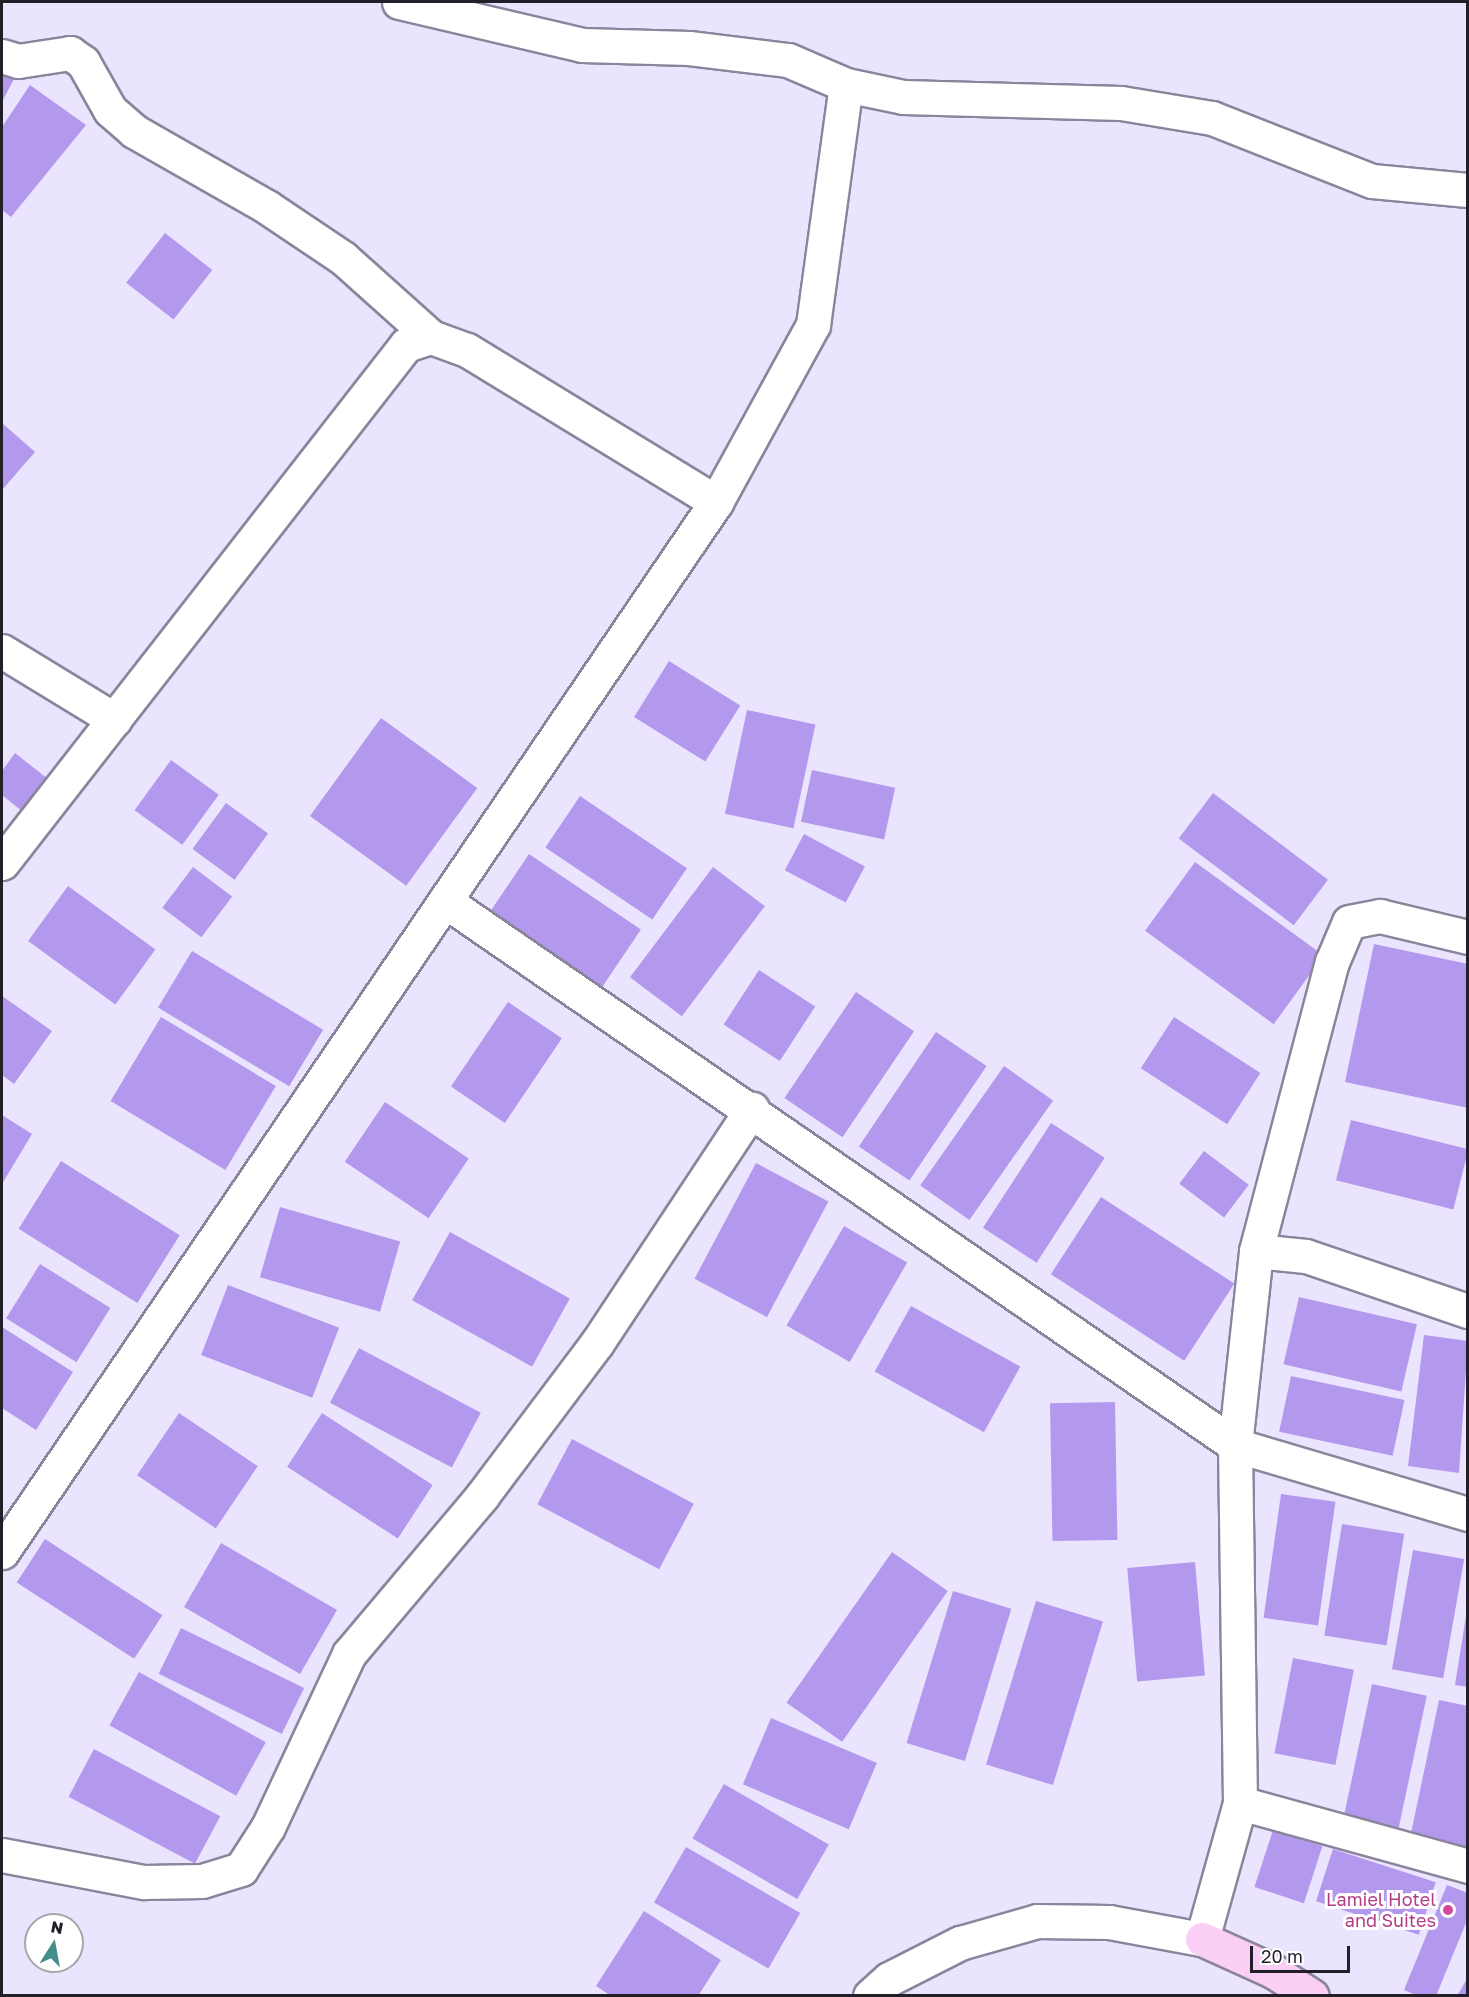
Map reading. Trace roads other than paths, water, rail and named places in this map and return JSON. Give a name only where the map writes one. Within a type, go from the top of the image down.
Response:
[{"type":"main road","points":[[1203,1939],[1312,1995]]},
{"type":"street","points":[[399,2],[582,45],[689,48],[788,60],[846,85],[903,97],[1121,103],[1212,118],[1372,182],[1467,190]]},
{"type":"street","points":[[2,56],[18,61],[70,53],[83,62],[110,111],[134,131],[267,207],[343,258],[431,337],[467,350],[716,502]]},
{"type":"street","points":[[2,1552],[716,502],[813,325],[846,85]]},
{"type":"street","points":[[2,863],[406,345],[431,337]]},
{"type":"street","points":[[2,651],[115,720]]},
{"type":"street","points":[[446,901],[752,1109],[1235,1445],[1467,1514]]},
{"type":"street","points":[[870,1995],[889,1979],[960,1943],[1038,1922],[1109,1922],[1203,1939],[1240,1803],[1235,1445],[1256,1251],[1332,962],[1349,922],[1380,916],[1467,937]]},
{"type":"street","points":[[2,1855],[144,1882],[202,1881],[241,1869],[268,1827],[349,1654],[482,1496],[597,1343],[752,1109]]},
{"type":"street","points":[[1256,1251],[1306,1256],[1467,1311]]},
{"type":"street","points":[[1240,1803],[1467,1866]]},
{"type":"place","name":"Lamiel Hotel and Suites","points":[[1448,1910]]}]
